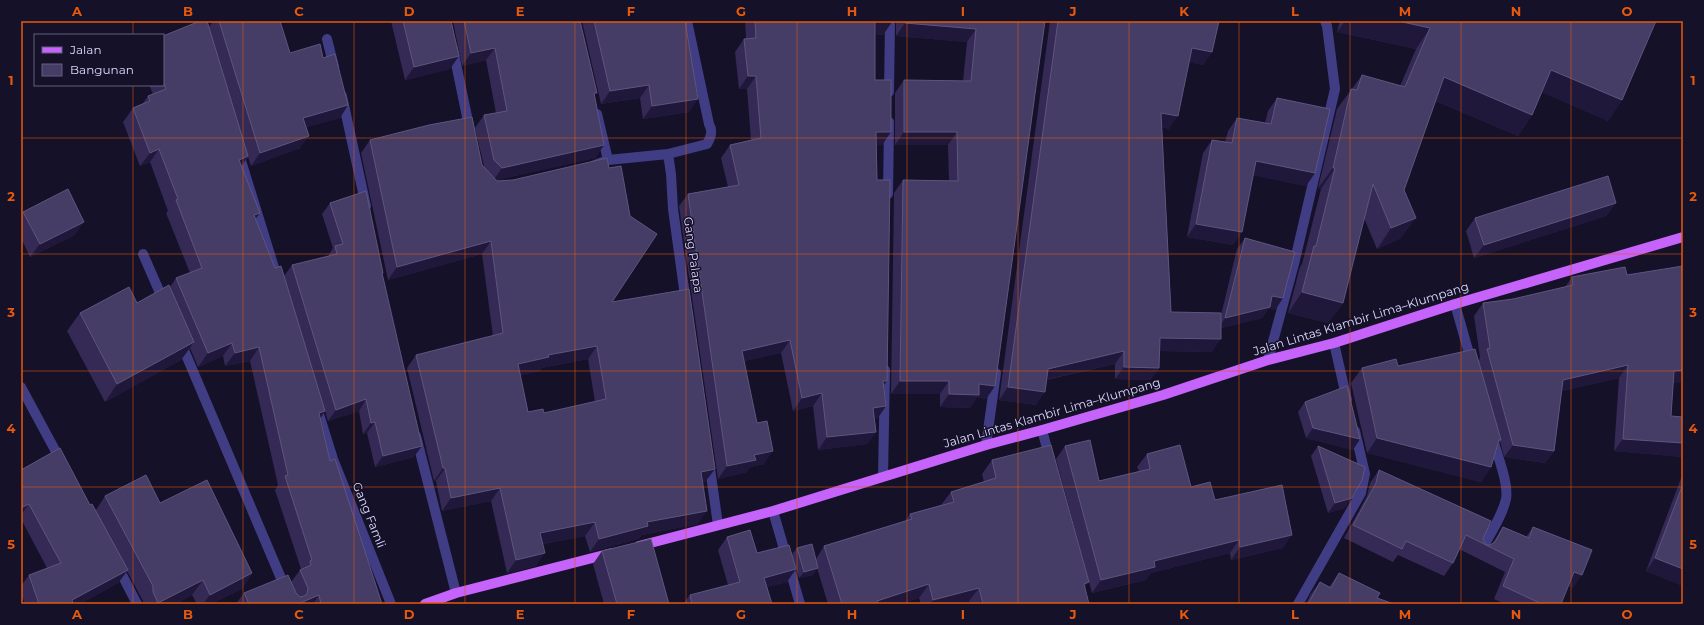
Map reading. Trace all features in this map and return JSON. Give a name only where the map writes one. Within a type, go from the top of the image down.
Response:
[{"type":"main road","name":"Jalan Lintas Klambir Lima–Klumpang","points":[[425,604],[456,593],[773,511],[986,445],[1163,395],[1268,360],[1334,343],[1456,304],[1683,237]]},
{"type":"street","points":[[586,167],[608,160],[668,154],[707,144],[711,137],[711,128],[708,124],[687,21]]},
{"type":"street","points":[[888,205],[890,21]]},
{"type":"street","points":[[1268,360],[1294,264],[1335,89],[1328,26],[1325,21]]},
{"type":"street","points":[[327,39],[346,114],[367,213]]},
{"type":"street","points":[[451,43],[472,138]]},
{"type":"street","points":[[594,102],[608,160]]},
{"type":"street","points":[[236,143],[280,286]]},
{"type":"street","name":"Gang Palapa","points":[[668,154],[673,209],[688,312]]},
{"type":"street","points":[[143,254],[168,313]]},
{"type":"street","points":[[1456,304],[1475,373]]},
{"type":"street","points":[[178,334],[292,604]]},
{"type":"street","points":[[1298,604],[1362,493],[1365,474],[1334,343]]},
{"type":"street","points":[[883,476],[885,356]]},
{"type":"street","points":[[986,445],[997,366]]},
{"type":"street","points":[[21,387],[66,471]]},
{"type":"street","name":"Gang Famli","points":[[314,398],[333,458],[391,604]]},
{"type":"street","points":[[1480,552],[1506,498],[1503,476],[1489,427]]},
{"type":"street","points":[[415,429],[456,593]]},
{"type":"street","points":[[1042,430],[1052,468]]},
{"type":"street","points":[[708,454],[718,525]]},
{"type":"street","points":[[773,511],[800,604]]},
{"type":"street","points":[[111,555],[138,604]]},
{"type":"building","points":[[200,21],[207,21],[248,156],[239,160],[260,213],[254,215],[275,268],[281,266],[325,411],[319,413],[330,461],[335,459],[382,604],[321,604],[319,595],[298,604],[249,604],[244,593],[288,575],[296,593],[300,597],[304,596],[307,594],[308,588],[300,570],[311,565],[310,561],[312,560],[285,476],[288,475],[259,347],[235,353],[232,343],[208,353],[176,278],[202,268],[176,200],[178,199],[159,149],[150,153],[133,108],[150,101],[148,96],[166,89],[164,84],[164,36]]},
{"type":"building","points":[[219,21],[280,21],[290,53],[320,44],[323,58],[335,54],[348,105],[303,118],[309,136],[260,153]]},
{"type":"building","points":[[403,21],[451,21],[459,56],[414,67]]},
{"type":"building","points":[[464,21],[580,21],[597,93],[594,93],[604,145],[502,168],[494,160],[484,115],[507,111],[495,48],[471,53]]},
{"type":"building","points":[[594,21],[685,21],[698,99],[652,106],[649,85],[610,91]]},
{"type":"building","points":[[755,21],[875,21],[875,80],[891,80],[891,132],[876,132],[877,180],[890,180],[887,381],[883,381],[886,406],[873,408],[876,432],[827,437],[822,393],[802,398],[790,340],[742,351],[757,423],[767,421],[773,451],[754,455],[756,460],[727,466],[688,194],[739,185],[730,145],[761,138],[756,76],[748,76],[744,39],[756,38]]},
{"type":"building","points":[[905,21],[1045,21],[995,386],[979,384],[979,395],[949,394],[949,381],[900,381],[903,180],[958,181],[957,132],[904,132],[904,80],[971,81],[976,29],[905,23]]},
{"type":"building","points":[[1058,21],[1219,21],[1212,52],[1192,48],[1178,116],[1161,113],[1171,312],[1221,313],[1221,339],[1160,338],[1159,368],[1124,367],[1124,351],[1048,369],[1045,392],[1008,387]]},
{"type":"building","points":[[1398,21],[1656,21],[1622,100],[1551,70],[1532,115],[1444,77],[1404,190],[1416,218],[1391,228],[1373,184],[1343,303],[1302,292],[1314,246],[1316,246],[1335,168],[1333,168],[1351,89],[1357,90],[1362,75],[1405,87],[1430,28]]},
{"type":"building","points":[[1277,98],[1330,109],[1315,173],[1256,161],[1242,232],[1196,224],[1212,140],[1232,143],[1237,118],[1271,124]]},
{"type":"building","points":[[472,117],[482,165],[497,181],[513,180],[607,158],[609,168],[621,166],[630,216],[657,234],[612,302],[689,289],[715,469],[701,472],[707,511],[647,522],[648,526],[599,539],[595,522],[540,533],[545,553],[516,560],[500,488],[451,498],[445,468],[443,468],[416,355],[503,333],[491,241],[397,267],[370,140],[429,125]],"holes":[[[597,346],[606,399],[544,413],[543,409],[528,412],[518,364],[549,357],[548,355]]]},
{"type":"building","points":[[1608,176],[1616,203],[1484,245],[1475,218]]},
{"type":"building","points":[[68,189],[84,222],[40,244],[23,212]]},
{"type":"building","points":[[366,191],[382,273],[422,446],[383,456],[375,422],[371,423],[366,399],[336,410],[292,265],[337,254],[335,246],[343,244],[330,203]]},
{"type":"building","points":[[1245,238],[1295,252],[1283,298],[1272,296],[1270,307],[1225,318]]},
{"type":"building","points":[[1683,266],[1683,370],[1674,371],[1671,416],[1683,417],[1683,443],[1623,439],[1628,365],[1563,380],[1554,451],[1513,445],[1487,349],[1490,348],[1483,303],[1513,299],[1573,285],[1572,277],[1625,267],[1627,275]]},
{"type":"building","points":[[169,285],[194,342],[117,384],[80,313],[129,287],[137,303]]},
{"type":"building","points":[[1475,349],[1501,440],[1499,440],[1491,467],[1377,438],[1362,368],[1396,359],[1398,366]]},
{"type":"building","points":[[1347,386],[1360,439],[1313,428],[1305,402]]},
{"type":"building","points":[[1090,440],[1099,481],[1150,469],[1147,454],[1180,445],[1191,487],[1210,482],[1215,500],[1282,485],[1292,535],[1240,547],[1239,540],[1154,561],[1155,567],[1101,580],[1065,446]]},
{"type":"building","points":[[1051,445],[1089,582],[1084,584],[1089,604],[983,604],[979,588],[933,600],[929,584],[877,601],[878,604],[842,604],[824,546],[912,519],[910,514],[954,502],[951,492],[996,478],[992,460]]},
{"type":"building","points":[[1318,446],[1365,467],[1362,480],[1352,498],[1335,503]]},
{"type":"building","points":[[60,448],[90,505],[92,504],[128,570],[72,600],[73,604],[39,604],[29,575],[61,563],[29,504],[21,508],[21,470]]},
{"type":"building","points":[[1379,470],[1491,521],[1483,539],[1486,545],[1466,535],[1453,563],[1406,541],[1402,549],[1353,525],[1376,483]]},
{"type":"building","points":[[146,475],[160,503],[207,480],[252,573],[210,595],[203,580],[158,603],[153,592],[153,586],[105,496]]},
{"type":"building","points":[[1683,484],[1683,569],[1655,558]]},
{"type":"building","points":[[1503,527],[1529,538],[1533,527],[1592,550],[1582,575],[1574,572],[1561,604],[1542,604],[1503,586],[1514,559],[1486,545],[1490,545],[1495,542]]},
{"type":"building","points":[[750,530],[757,553],[789,545],[796,569],[764,578],[772,604],[692,604],[690,595],[740,582],[727,537]]},
{"type":"building","points":[[651,539],[669,604],[617,604],[602,551]]},
{"type":"building","points":[[812,544],[818,568],[804,572],[797,548]]},
{"type":"building","points":[[1339,573],[1380,593],[1377,598],[1394,604],[1308,604],[1320,582],[1331,588]]}]
